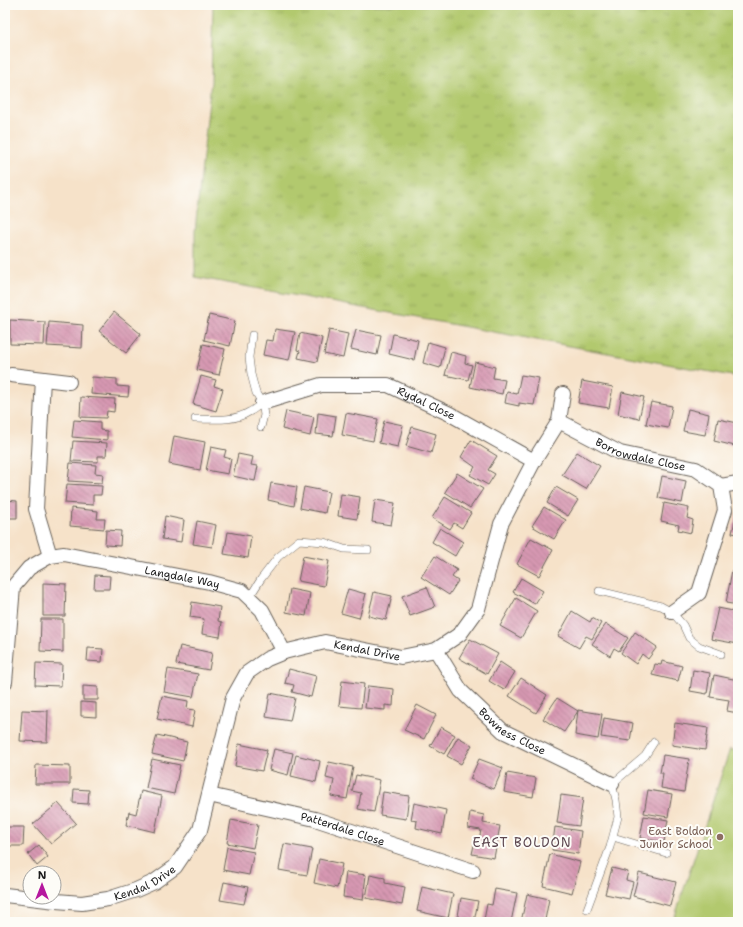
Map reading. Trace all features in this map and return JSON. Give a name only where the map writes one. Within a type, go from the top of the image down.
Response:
[{"type":"street","points":[[11,375],[69,382]]},
{"type":"street","points":[[43,379],[36,509],[50,556]]},
{"type":"street","name":"Rydal Close","points":[[262,403],[321,385],[388,385],[450,414],[534,461]]},
{"type":"street","name":"Kendal Drive","points":[[5,895],[82,903],[108,899],[136,890],[154,882],[175,868],[200,830],[233,698],[247,673],[268,659],[284,652],[325,642],[401,657],[436,650],[460,634],[478,609],[501,524],[534,461],[559,421],[563,394]]},
{"type":"street","name":"Borrowdale Close","points":[[559,421],[620,453],[696,469],[722,486]]},
{"type":"street","points":[[672,612],[699,593],[725,510],[722,486],[738,483]]},
{"type":"street","name":"Langdale Way","points":[[5,682],[13,587],[29,568],[50,556],[64,554],[209,582],[242,591],[262,610],[284,652]]},
{"type":"street","name":"Bowness Close","points":[[436,650],[461,691],[503,731],[612,784]]},
{"type":"street","name":"Patterdale Close","points":[[209,795],[315,819],[473,871]]},
{"type":"lane","points":[[252,335],[249,357],[251,374],[256,393],[262,403],[264,415],[261,427]]},
{"type":"lane","points":[[195,419],[217,420],[236,418],[249,412],[262,403]]},
{"type":"lane","points":[[249,598],[278,557],[299,540],[324,542],[344,549],[368,550]]},
{"type":"lane","points":[[599,591],[661,606],[672,612],[683,626],[689,638],[699,646],[721,654]]},
{"type":"lane","points":[[587,908],[613,837],[618,817],[612,784],[645,756],[654,742]]},
{"type":"lane","points":[[613,837],[666,854]]},
{"type":"green space","points":[[213,5],[738,5],[738,377],[195,277],[195,231],[211,82]]},
{"type":"green space","name":"East Boldon Junior School","points":[[730,749],[738,752],[738,922],[673,922]]},
{"type":"building","points":[[114,312],[141,334],[126,353],[99,331]]},
{"type":"building","points":[[209,315],[235,321],[230,346],[204,340]]},
{"type":"building","points":[[10,320],[45,322],[44,345],[10,344]]},
{"type":"building","points":[[49,322],[83,325],[82,348],[47,346]]},
{"type":"building","points":[[275,329],[295,332],[289,360],[263,355],[266,340],[273,341]]},
{"type":"building","points":[[329,330],[348,334],[343,358],[324,354]]},
{"type":"building","points":[[356,330],[381,335],[377,355],[351,349]]},
{"type":"building","points":[[300,333],[322,338],[317,362],[298,358],[300,351],[297,350]]},
{"type":"building","points":[[393,334],[418,340],[414,360],[389,354]]},
{"type":"building","points":[[428,342],[445,347],[440,368],[423,363]]},
{"type":"building","points":[[203,344],[225,349],[219,375],[197,370]]},
{"type":"building","points":[[451,352],[466,356],[465,363],[472,365],[468,380],[445,375]]},
{"type":"building","points":[[475,362],[495,367],[493,378],[505,380],[502,394],[470,387]]},
{"type":"building","points":[[521,375],[539,378],[534,405],[519,403],[519,406],[505,403],[507,392],[517,394]]},
{"type":"building","points":[[201,376],[216,380],[214,386],[223,389],[216,411],[193,404]]},
{"type":"building","points":[[92,377],[117,379],[117,386],[129,387],[128,397],[91,394]]},
{"type":"building","points":[[582,381],[613,387],[609,408],[578,403]]},
{"type":"building","points":[[622,392],[644,397],[639,419],[618,414]]},
{"type":"building","points":[[81,397],[115,399],[114,412],[107,411],[106,418],[80,417]]},
{"type":"building","points":[[651,402],[672,406],[668,428],[646,424]]},
{"type":"building","points":[[688,409],[709,414],[705,435],[683,431]]},
{"type":"building","points":[[286,411],[314,417],[310,436],[282,429]]},
{"type":"building","points":[[318,413],[336,416],[333,436],[316,434]]},
{"type":"building","points":[[346,413],[378,419],[373,441],[342,435]]},
{"type":"building","points":[[718,419],[738,423],[735,446],[714,441]]},
{"type":"building","points":[[74,420],[100,422],[100,430],[107,431],[107,440],[72,437]]},
{"type":"building","points":[[384,421],[403,425],[398,447],[379,443]]},
{"type":"building","points":[[412,427],[436,434],[431,453],[406,446]]},
{"type":"building","points":[[174,436],[205,442],[200,470],[169,464]]},
{"type":"building","points":[[471,440],[497,456],[488,470],[495,474],[488,485],[470,475],[475,467],[461,457]]},
{"type":"building","points":[[73,441],[107,443],[106,456],[98,456],[98,462],[71,461]]},
{"type":"building","points":[[211,447],[226,450],[224,457],[231,459],[228,474],[206,470]]},
{"type":"building","points":[[577,452],[600,466],[586,489],[562,475]]},
{"type":"building","points":[[238,454],[253,457],[251,465],[258,466],[255,481],[233,476]]},
{"type":"building","points":[[70,463],[96,465],[95,473],[103,474],[102,483],[68,481]]},
{"type":"building","points":[[457,473],[483,489],[470,508],[445,492]]},
{"type":"building","points":[[662,476],[686,481],[682,503],[658,498]]},
{"type":"building","points":[[271,483],[297,487],[294,506],[268,500]]},
{"type":"building","points":[[67,484],[102,486],[101,495],[93,495],[93,505],[65,503]]},
{"type":"building","points":[[304,487],[329,492],[325,513],[300,508]]},
{"type":"building","points":[[556,487],[578,500],[568,516],[547,503]]},
{"type":"building","points":[[341,494],[360,497],[357,519],[338,516]]},
{"type":"building","points":[[445,497],[471,513],[462,528],[454,523],[450,529],[432,518]]},
{"type":"building","points":[[5,500],[17,501],[17,518],[5,518]]},
{"type":"building","points":[[375,500],[395,503],[391,525],[372,522]]},
{"type":"building","points":[[664,503],[689,508],[687,518],[693,520],[691,533],[678,530],[679,525],[661,521]]},
{"type":"building","points":[[544,507],[566,520],[554,539],[532,526]]},
{"type":"building","points":[[71,508],[98,511],[97,519],[105,519],[104,529],[70,526]]},
{"type":"building","points":[[738,513],[738,534],[732,533]]},
{"type":"building","points":[[165,516],[184,520],[181,542],[162,539]]},
{"type":"building","points":[[197,521],[216,525],[212,547],[193,544]]},
{"type":"building","points":[[440,528],[463,542],[455,556],[432,542]]},
{"type":"building","points":[[106,530],[121,531],[120,546],[105,545]]},
{"type":"building","points":[[228,532],[251,536],[248,558],[224,554]]},
{"type":"building","points":[[531,538],[553,550],[539,576],[517,564]]},
{"type":"building","points":[[303,556],[329,561],[324,586],[298,581]]},
{"type":"building","points":[[435,556],[457,570],[452,577],[458,581],[449,595],[421,577]]},
{"type":"building","points":[[732,570],[738,571],[738,605],[726,603]]},
{"type":"building","points":[[95,575],[110,576],[109,589],[94,589]]},
{"type":"building","points":[[521,578],[543,591],[535,604],[513,592]]},
{"type":"building","points":[[43,583],[66,584],[65,616],[43,616]]},
{"type":"building","points":[[427,587],[435,607],[410,616],[402,596]]},
{"type":"building","points":[[290,589],[310,593],[306,616],[286,612]]},
{"type":"building","points":[[348,589],[366,594],[359,618],[341,613]]},
{"type":"building","points":[[374,592],[392,596],[386,620],[368,616]]},
{"type":"building","points":[[516,598],[537,611],[521,638],[500,626]]},
{"type":"building","points":[[192,602],[220,607],[218,621],[222,622],[220,637],[202,634],[204,619],[190,617]]},
{"type":"building","points":[[718,608],[738,612],[738,644],[711,639]]},
{"type":"building","points":[[572,611],[590,622],[592,618],[601,623],[592,639],[586,636],[579,648],[558,636]]},
{"type":"building","points":[[41,619],[63,619],[63,652],[40,651]]},
{"type":"building","points":[[606,624],[628,638],[619,651],[614,648],[610,656],[592,644]]},
{"type":"building","points":[[635,632],[657,647],[648,659],[642,654],[636,664],[621,653]]},
{"type":"building","points":[[470,639],[498,654],[487,674],[459,658]]},
{"type":"building","points":[[180,646],[212,653],[209,670],[176,664]]},
{"type":"building","points":[[88,648],[103,649],[102,662],[87,661]]},
{"type":"building","points":[[662,661],[682,666],[678,681],[652,675],[655,664],[661,665]]},
{"type":"building","points":[[500,662],[515,672],[504,690],[489,681]]},
{"type":"building","points":[[36,663],[62,664],[61,686],[35,685]]},
{"type":"building","points":[[168,669],[198,674],[193,697],[164,692]]},
{"type":"building","points":[[289,669],[316,676],[311,697],[292,692],[294,685],[285,683]]},
{"type":"building","points":[[693,670],[710,673],[707,694],[690,691]]},
{"type":"building","points":[[714,675],[738,680],[738,713],[727,711],[729,700],[710,697]]},
{"type":"building","points":[[521,678],[547,695],[536,713],[509,696]]},
{"type":"building","points":[[342,681],[364,684],[361,708],[339,706]]},
{"type":"building","points":[[83,686],[98,687],[98,700],[83,700]]},
{"type":"building","points":[[368,686],[394,689],[393,706],[385,705],[385,710],[365,708]]},
{"type":"building","points":[[270,693],[295,698],[290,721],[266,717]]},
{"type":"building","points":[[162,696],[188,701],[187,709],[195,710],[192,727],[157,719]]},
{"type":"building","points":[[557,698],[578,711],[564,732],[543,719]]},
{"type":"building","points":[[81,702],[96,703],[96,717],[81,716]]},
{"type":"building","points":[[417,705],[436,715],[424,739],[404,730]]},
{"type":"building","points":[[22,710],[48,711],[47,742],[20,741]]},
{"type":"building","points":[[578,710],[602,714],[598,739],[575,735]]},
{"type":"building","points":[[604,718],[633,723],[630,741],[601,737]]},
{"type":"building","points":[[675,723],[708,728],[705,750],[672,745]]},
{"type":"building","points":[[441,727],[455,735],[444,754],[430,746]]},
{"type":"building","points":[[157,735],[187,742],[183,761],[152,754]]},
{"type":"building","points":[[458,737],[472,745],[461,764],[447,756]]},
{"type":"building","points":[[239,744],[267,750],[262,771],[235,766]]},
{"type":"building","points":[[274,749],[293,753],[288,775],[269,770]]},
{"type":"building","points":[[296,755],[320,761],[316,782],[291,776]]},
{"type":"building","points":[[663,755],[689,759],[684,792],[661,788],[663,773],[660,773]]},
{"type":"building","points":[[152,759],[180,765],[174,794],[146,788]]},
{"type":"building","points":[[479,759],[503,768],[494,789],[470,779]]},
{"type":"building","points":[[329,762],[353,767],[347,799],[331,796],[334,780],[326,778]]},
{"type":"building","points":[[36,765],[70,766],[70,784],[35,784]]},
{"type":"building","points":[[507,773],[536,778],[533,797],[504,792]]},
{"type":"building","points":[[356,775],[380,780],[374,812],[358,809],[361,793],[352,791]]},
{"type":"building","points":[[74,789],[89,790],[88,804],[73,803]]},
{"type":"building","points":[[648,790],[672,794],[668,817],[644,813]]},
{"type":"building","points":[[141,791],[162,796],[155,832],[126,825],[129,812],[136,814]]},
{"type":"building","points":[[383,792],[409,796],[406,819],[380,815]]},
{"type":"building","points":[[561,795],[583,798],[579,826],[557,823]]},
{"type":"building","points":[[58,803],[76,823],[51,844],[33,824]]},
{"type":"building","points":[[414,803],[446,810],[442,834],[416,828],[417,821],[411,820]]},
{"type":"building","points":[[470,812],[484,815],[483,823],[500,826],[494,858],[472,854],[475,841],[479,841],[481,830],[468,828]]},
{"type":"building","points":[[644,816],[668,820],[664,842],[640,838]]},
{"type":"building","points":[[231,820],[258,825],[253,848],[227,843]]},
{"type":"building","points":[[5,827],[24,827],[23,846],[5,846]]},
{"type":"building","points":[[555,827],[581,831],[578,854],[552,850]]},
{"type":"building","points":[[284,844],[312,849],[307,875],[279,870]]},
{"type":"building","points":[[39,845],[48,857],[36,865],[28,854]]},
{"type":"building","points":[[227,847],[254,852],[249,875],[223,870]]},
{"type":"building","points":[[550,854],[580,862],[572,893],[543,886]]},
{"type":"building","points":[[319,859],[342,864],[337,888],[314,883]]},
{"type":"building","points":[[612,868],[628,872],[626,880],[633,882],[629,899],[605,894]]},
{"type":"building","points":[[346,872],[366,875],[363,900],[343,897]]},
{"type":"building","points":[[639,873],[676,882],[670,906],[633,896]]},
{"type":"building","points":[[370,875],[385,878],[385,883],[405,887],[402,905],[366,898]]},
{"type":"building","points":[[224,882],[248,887],[244,904],[220,900]]},
{"type":"building","points":[[422,887],[453,894],[448,918],[417,911]]},
{"type":"building","points":[[495,889],[517,893],[511,922],[484,920],[487,904],[492,905]]},
{"type":"building","points":[[527,894],[549,899],[545,920],[552,922],[521,922]]},
{"type":"building","points":[[461,898],[478,901],[474,922],[457,922]]},
{"type":"place","name":"East Boldon Junior School","points":[[720,837]]},
{"type":"district","name":"EAST BOLDON","points":[[522,842]]}]
